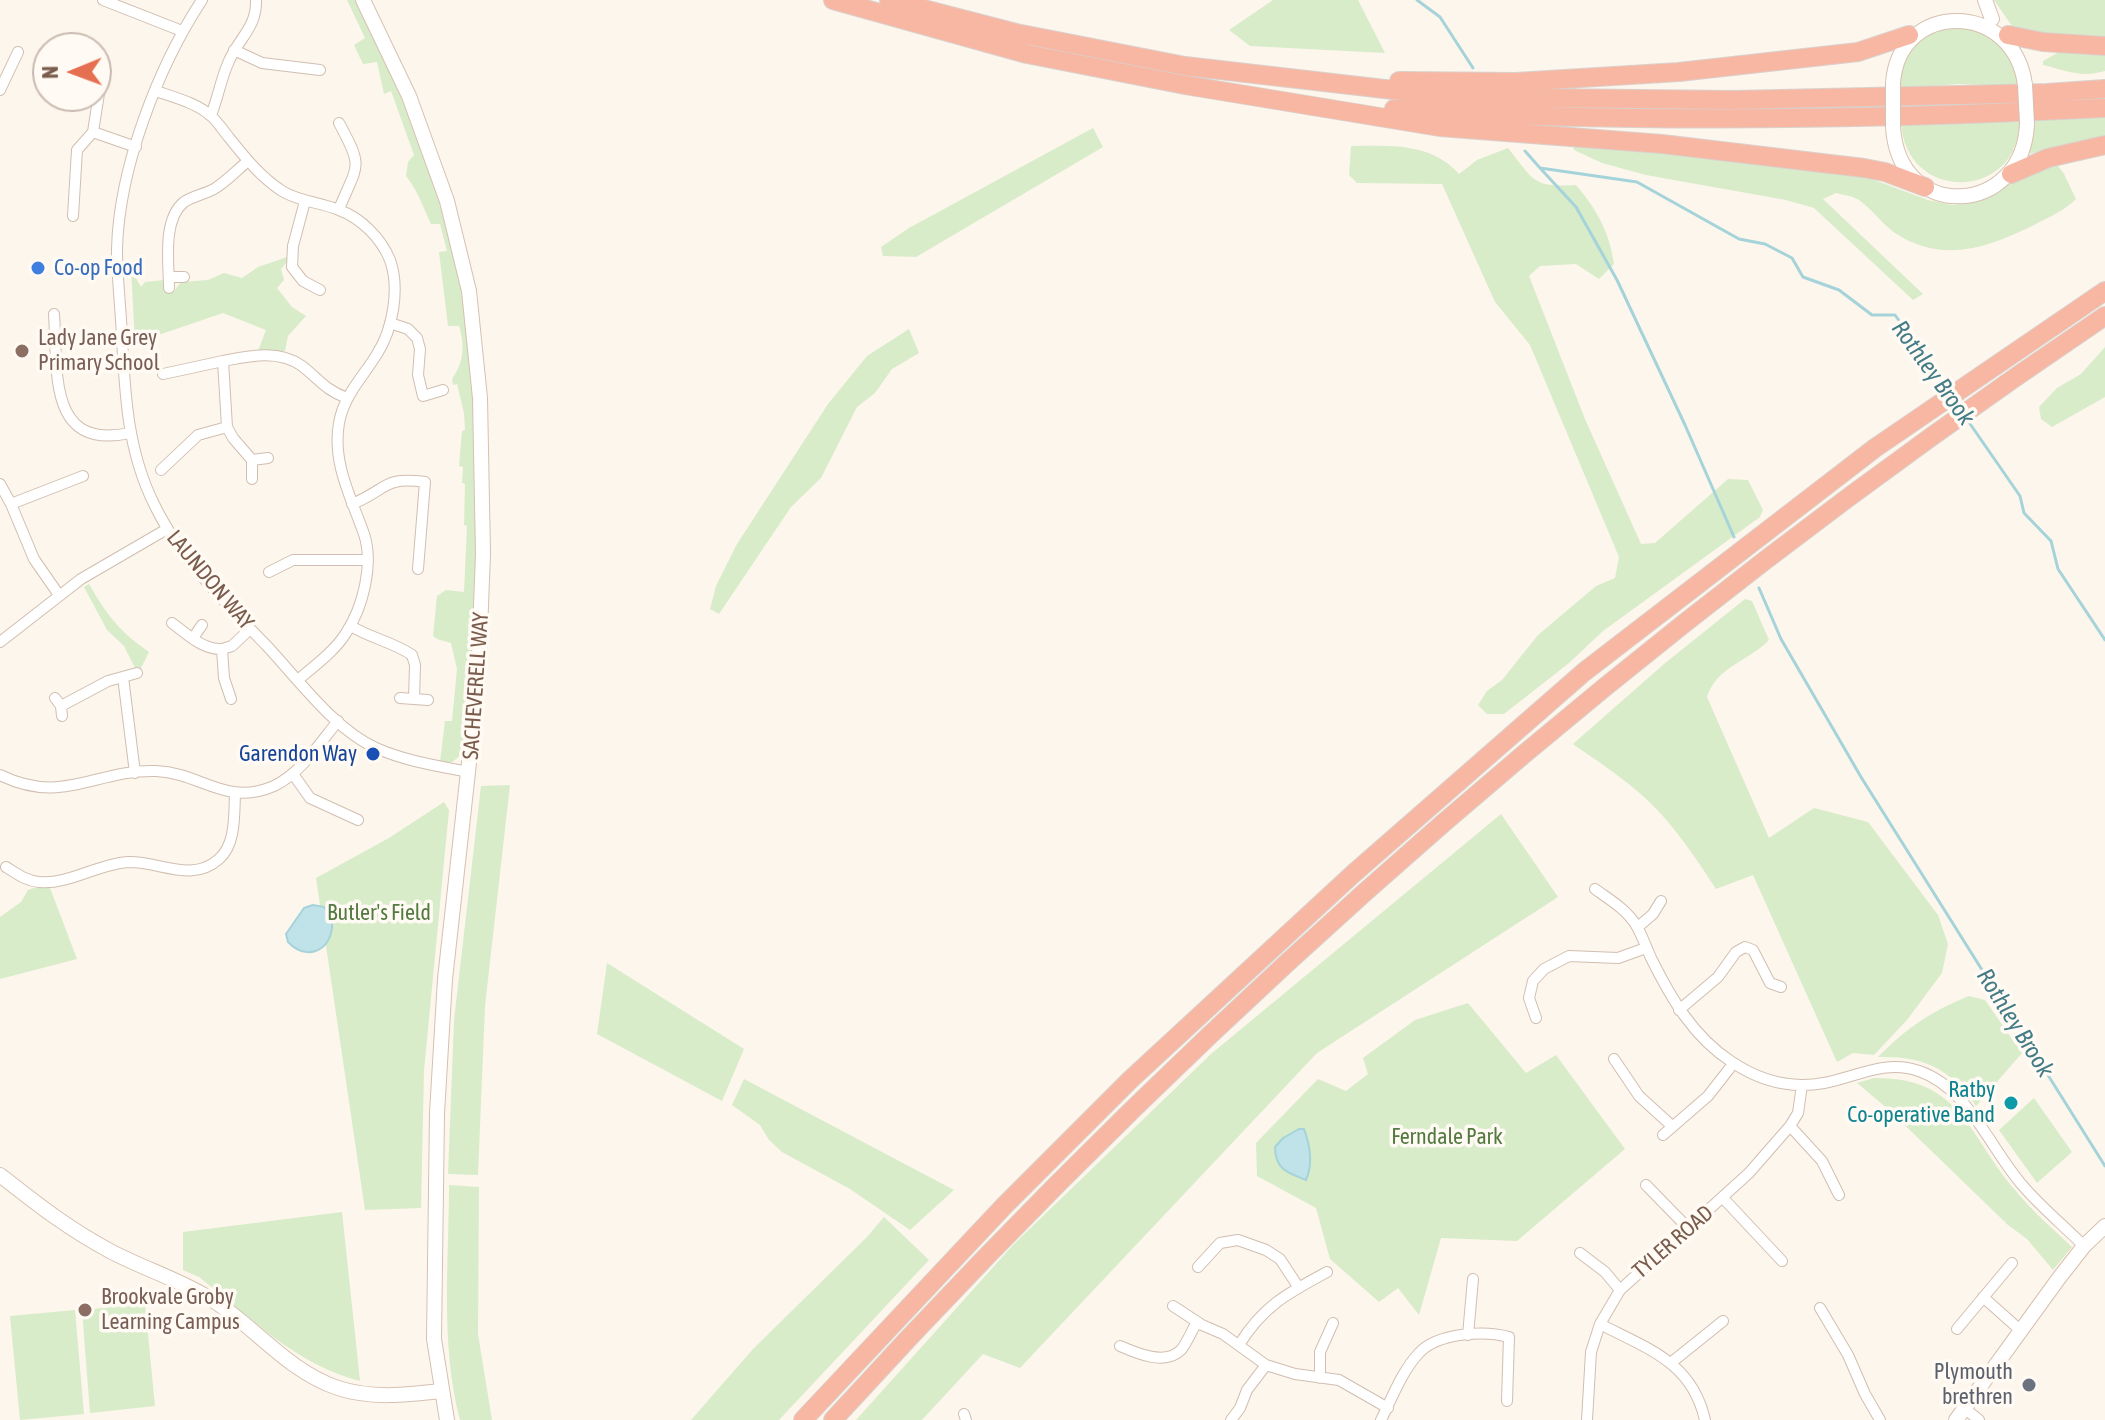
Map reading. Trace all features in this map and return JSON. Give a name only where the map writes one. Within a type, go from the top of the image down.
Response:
[{"type":"highway","points":[[833,0],[1027,54],[1185,85],[1440,127],[1662,144],[1864,168],[1885,172],[1925,187]]},
{"type":"highway","points":[[889,0],[1104,52],[1185,66],[1454,97],[1734,100],[2105,89]]},
{"type":"highway","points":[[1292,80],[1516,82],[1679,72],[1858,52],[1909,35]]},
{"type":"highway","points":[[2008,35],[2043,42],[2105,46]]},
{"type":"highway","points":[[1295,102],[1447,112],[1661,117],[1985,114],[2105,108]]},
{"type":"highway","points":[[2011,174],[2048,158],[2105,145]]},
{"type":"highway","points":[[803,1420],[1004,1206],[1130,1080],[1353,874],[1584,672],[1875,448],[2105,291]]},
{"type":"highway","points":[[833,1420],[1054,1186],[1246,1000],[1367,891],[1667,636],[1887,467],[2105,316]]},
{"type":"street","points":[[103,0],[182,31]]},
{"type":"street","name":"LAUNDON WAY","points":[[202,0],[182,31],[136,147],[127,175],[117,248],[124,399],[140,472],[167,529],[193,566],[338,721],[373,746],[394,755],[469,772]]},
{"type":"street","points":[[211,115],[234,50],[253,24],[256,0]]},
{"type":"street","name":"SACHEVERELL WAY","points":[[363,0],[409,96],[438,175],[461,254],[475,328],[480,398],[483,554],[478,682],[445,979],[439,1068],[434,1339],[447,1420]]},
{"type":"street","points":[[1985,0],[1992,19],[2008,35],[2023,65],[2027,123],[2023,150],[2011,174],[1989,189],[1964,197],[1943,196],[1914,179],[1901,160],[1894,142],[1893,83],[1898,55],[1909,35],[1929,12],[1956,10],[1992,19]]},
{"type":"street","points":[[234,50],[262,63],[308,62],[320,70]]},
{"type":"street","points":[[0,90],[18,52]]},
{"type":"street","points":[[156,91],[211,115],[248,161],[280,190],[305,201],[339,209],[369,229],[390,261],[395,289],[390,323],[378,353],[347,398],[339,422],[338,455],[365,538],[367,560],[360,602],[345,636],[298,680]]},
{"type":"street","points":[[73,216],[77,150],[93,132],[96,112]]},
{"type":"street","points":[[339,123],[356,153],[357,167],[339,209]]},
{"type":"street","points":[[93,132],[136,147]]},
{"type":"street","points":[[332,140],[345,133]]},
{"type":"street","points":[[184,277],[169,282],[171,224],[176,212],[184,203],[220,186],[248,161]]},
{"type":"street","points":[[305,201],[293,246],[292,267],[303,281],[320,290]]},
{"type":"street","points":[[54,314],[62,406],[67,417],[75,426],[91,433],[113,436],[130,433]]},
{"type":"street","points":[[390,323],[408,329],[417,338],[420,349],[418,375],[423,396],[443,390]]},
{"type":"street","points":[[163,374],[183,375],[223,361],[272,355],[301,365],[329,391],[347,398]]},
{"type":"street","points":[[223,361],[227,427],[252,460],[252,479]]},
{"type":"street","points":[[161,470],[198,435],[227,427]]},
{"type":"street","points":[[252,460],[268,458]]},
{"type":"street","points":[[170,462],[178,472]]},
{"type":"street","points":[[11,504],[81,473],[90,488]]},
{"type":"street","points":[[352,504],[402,479],[425,482],[418,569]]},
{"type":"street","points":[[0,484],[34,559],[59,595]]},
{"type":"street","points":[[0,642],[81,579],[167,529]]},
{"type":"street","points":[[269,572],[292,555],[367,560]]},
{"type":"street","points":[[172,623],[212,649],[232,646],[250,629]]},
{"type":"street","points":[[193,638],[202,625]]},
{"type":"street","points":[[351,626],[365,635],[397,645],[412,655],[415,665],[414,699]]},
{"type":"street","points":[[222,649],[224,678],[231,699]]},
{"type":"street","points":[[60,707],[108,681],[137,673]]},
{"type":"street","points":[[123,677],[135,773]]},
{"type":"street","points":[[400,698],[428,700]]},
{"type":"street","points":[[0,775],[33,787],[49,789],[135,773],[176,772],[235,794],[272,786],[293,774],[338,721]]},
{"type":"street","points":[[293,774],[310,798],[358,820]]},
{"type":"street","points":[[6,867],[23,878],[41,883],[122,863],[137,862],[201,871],[221,857],[228,847],[234,824],[235,794]]},
{"type":"street","points":[[344,815],[350,801]]},
{"type":"street","points":[[17,891],[23,878]]},
{"type":"street","points":[[1595,889],[1625,911],[1638,927],[1679,1010],[1704,1039],[1733,1064],[1770,1081],[1802,1085],[1886,1067],[1902,1067],[1931,1076],[1942,1082],[1962,1102],[2023,1186],[2084,1246]]},
{"type":"street","points":[[1638,927],[1653,914],[1661,901]]},
{"type":"street","points":[[1679,1010],[1718,977],[1736,952],[1745,947],[1753,950],[1770,983],[1781,987]]},
{"type":"street","points":[[1536,1018],[1529,998],[1533,981],[1544,969],[1569,956],[1618,958],[1646,948]]},
{"type":"street","points":[[1614,1059],[1639,1096],[1672,1126]]},
{"type":"street","points":[[1663,1135],[1708,1096],[1733,1064]]},
{"type":"street","name":"TYLER ROAD","points":[[1587,1420],[1591,1352],[1600,1324],[1620,1290],[1723,1198],[1790,1126],[1798,1113],[1802,1085]]},
{"type":"street","points":[[1790,1126],[1822,1161],[1839,1195]]},
{"type":"street","points":[[1831,1179],[1842,1173]]},
{"type":"street","points":[[0,1175],[66,1227],[214,1301],[299,1369],[321,1382],[373,1395],[440,1391]]},
{"type":"street","points":[[1646,1185],[1688,1228]]},
{"type":"street","points":[[1723,1198],[1782,1261]]},
{"type":"street","points":[[1979,1420],[1960,1414],[2084,1246],[2105,1226]]},
{"type":"street","points":[[1198,1267],[1220,1243],[1238,1240],[1266,1250],[1280,1259],[1299,1288]]},
{"type":"street","points":[[1580,1253],[1605,1272],[1620,1290]]},
{"type":"street","points":[[1957,1329],[2012,1263]]},
{"type":"street","points":[[1239,1345],[1266,1309],[1327,1272]]},
{"type":"street","points":[[1468,1335],[1473,1279]]},
{"type":"street","points":[[1983,1297],[2020,1330]]},
{"type":"street","points":[[1173,1306],[1239,1345],[1266,1365],[1339,1380],[1388,1408]]},
{"type":"street","points":[[1820,1308],[1848,1355],[1880,1420]]},
{"type":"street","points":[[1672,1362],[1723,1321]]},
{"type":"street","points":[[1120,1346],[1147,1357],[1175,1354],[1197,1322]]},
{"type":"street","points":[[1320,1378],[1320,1352],[1333,1323]]},
{"type":"street","points":[[1600,1324],[1672,1362],[1695,1388],[1705,1420]]},
{"type":"street","points":[[1381,1420],[1404,1374],[1420,1351],[1448,1337],[1496,1333],[1509,1337],[1507,1401]]},
{"type":"street","points":[[1231,1420],[1247,1390],[1266,1365]]},
{"type":"green space","points":[[347,0],[357,0],[407,104],[436,186],[464,294],[473,370],[478,539],[471,707],[466,751],[452,762],[440,762],[445,721],[452,721],[457,669],[451,643],[433,636],[437,596],[446,590],[464,592],[467,526],[464,525],[463,467],[459,466],[462,431],[465,430],[457,384],[453,385],[452,379],[461,360],[462,340],[459,326],[448,326],[439,252],[447,251],[440,224],[431,224],[406,176],[408,162],[414,155],[391,91],[384,94],[377,62],[363,64],[354,45],[365,38]]},
{"type":"green space","points":[[1273,0],[1358,0],[1385,53],[1250,46],[1229,30]]},
{"type":"green space","points":[[1994,0],[2105,0],[2105,39],[2050,39],[2014,29]]},
{"type":"green space","points":[[1944,21],[2003,38],[2019,86],[1958,84],[1900,89],[1900,76],[1911,48]]},
{"type":"green space","points":[[2059,52],[2105,52],[2105,71],[2081,74],[2043,65],[2043,61]]},
{"type":"green space","points":[[2105,115],[2105,135],[2029,154],[2036,118]]},
{"type":"green space","points":[[2020,119],[2015,146],[2002,166],[1983,178],[1962,182],[1940,179],[1921,167],[1907,148],[1901,121]]},
{"type":"green space","points":[[1093,128],[1103,147],[916,257],[883,256],[881,247],[909,228]]},
{"type":"green space","points":[[1573,142],[1869,178],[1928,200],[1953,205],[1984,199],[2022,175],[2056,163],[2076,199],[2017,233],[1982,246],[1948,250],[1930,248],[1895,233],[1854,198],[1836,193],[1823,199],[1923,294],[1913,300],[1814,208],[1786,200],[1646,175],[1602,163],[1574,150]]},
{"type":"green space","points":[[1351,146],[1395,146],[1422,151],[1448,164],[1459,174],[1477,160],[1508,148],[1535,180],[1550,185],[1576,185],[1601,222],[1614,264],[1599,279],[1576,264],[1540,266],[1529,276],[1585,419],[1641,544],[1655,543],[1728,479],[1748,480],[1763,510],[1760,517],[1603,631],[1569,663],[1504,714],[1487,714],[1478,705],[1538,635],[1596,586],[1615,578],[1619,557],[1530,345],[1495,302],[1442,184],[1357,183],[1349,175]]},
{"type":"green space","points":[[287,257],[281,269],[284,280],[277,288],[292,307],[306,316],[288,336],[285,351],[258,351],[266,330],[223,313],[135,343],[131,269],[141,287],[145,282],[164,280],[166,291],[174,291],[181,282],[208,280],[224,273],[242,278],[258,267]]},
{"type":"green space","points":[[909,329],[919,353],[892,369],[875,393],[857,407],[821,478],[791,507],[719,614],[710,609],[716,586],[737,544],[828,404],[867,356]]},
{"type":"green space","points":[[2105,347],[2105,397],[2052,427],[2041,419],[2039,407],[2057,388],[2081,374]]},
{"type":"green space","points":[[89,584],[114,622],[149,652],[140,670],[136,670],[124,646],[107,630],[84,587]]},
{"type":"green space","points":[[1745,599],[1752,601],[1769,640],[1725,671],[1707,697],[1769,838],[1814,808],[1868,822],[1938,915],[1948,944],[1942,973],[1907,1020],[1874,1055],[1853,1053],[1837,1062],[1753,875],[1716,889],[1683,841],[1651,804],[1619,776],[1573,744],[1664,664]]},
{"type":"green space","points":[[510,785],[485,1006],[478,1175],[448,1174],[454,1020],[481,786]]},
{"type":"green space","name":"Butler's Field","points":[[444,802],[449,810],[424,1071],[421,1208],[365,1210],[316,878],[389,838]]},
{"type":"green space","points":[[1501,814],[1558,897],[1317,1053],[1020,1368],[983,1354],[922,1420],[856,1420],[1014,1244],[1211,1054]]},
{"type":"green space","points":[[34,888],[50,888],[77,959],[0,979],[0,917]]},
{"type":"green space","points":[[607,963],[744,1049],[722,1101],[597,1034]]},
{"type":"green space","points":[[1969,996],[1985,1000],[2022,1053],[1976,1106],[1956,1082],[1934,1067],[1909,1059],[1878,1057],[1920,1021]]},
{"type":"green space","name":"Ferndale Park","points":[[1468,1003],[1526,1073],[1556,1055],[1625,1149],[1517,1241],[1441,1238],[1419,1315],[1398,1288],[1379,1302],[1330,1259],[1316,1208],[1257,1176],[1256,1143],[1318,1079],[1346,1091],[1368,1074],[1363,1058],[1415,1020]]},
{"type":"green space","points":[[1874,1078],[1903,1080],[1926,1087],[1960,1113],[2015,1190],[2072,1247],[2053,1270],[2027,1239],[2008,1225],[1857,1083]]},
{"type":"green space","points":[[744,1079],[954,1190],[910,1230],[850,1189],[782,1152],[769,1140],[760,1125],[732,1105]]},
{"type":"green space","points":[[2034,1098],[2072,1152],[2037,1183],[1999,1130]]},
{"type":"green space","points":[[449,1185],[479,1187],[478,1334],[492,1420],[460,1420],[454,1391],[447,1303]]},
{"type":"green space","points":[[342,1212],[360,1381],[337,1374],[294,1351],[199,1277],[183,1270],[183,1232]]},
{"type":"green space","points":[[884,1217],[929,1260],[779,1420],[691,1420],[753,1349]]},
{"type":"green space","points":[[145,1304],[155,1406],[90,1413],[82,1310]]},
{"type":"green space","points":[[75,1310],[84,1414],[20,1420],[10,1316]]},
{"type":"water","points":[[313,905],[324,907],[331,915],[332,926],[330,936],[320,949],[305,952],[288,942],[286,934],[304,908]]},
{"type":"water","points":[[1299,1129],[1304,1129],[1309,1148],[1306,1180],[1283,1169],[1277,1160],[1275,1147]]},
{"type":"waterway","name":"Rothley Brook","points":[[1417,0],[1440,17],[1473,68]]},
{"type":"waterway","name":"Rothley Brook","points":[[1525,151],[1540,168],[1637,182],[1739,239],[1765,244],[1792,258],[1803,277],[1839,290],[1872,315],[1895,315],[1947,388]]},
{"type":"waterway","name":"Rothley Brook","points":[[1540,168],[1576,207],[1617,280],[1734,537]]},
{"type":"waterway","name":"Rothley Brook","points":[[1966,418],[2020,496],[2024,513],[2051,541],[2058,569],[2105,640]]},
{"type":"waterway","name":"Rothley Brook","points":[[1759,588],[1781,639],[1861,777],[2105,1166]]},
{"type":"place","name":"Co-op Food","points":[[38,268]]},
{"type":"place","name":"Lady Jane Grey Primary School","points":[[22,351]]},
{"type":"place","name":"Garendon Way","points":[[373,754]]},
{"type":"place","name":"Ratby Co-operative Band","points":[[2011,1103]]},
{"type":"place","name":"Brookvale Groby Learning Campus","points":[[85,1310]]},
{"type":"place","name":"Plymouth brethren","points":[[2029,1385]]}]
